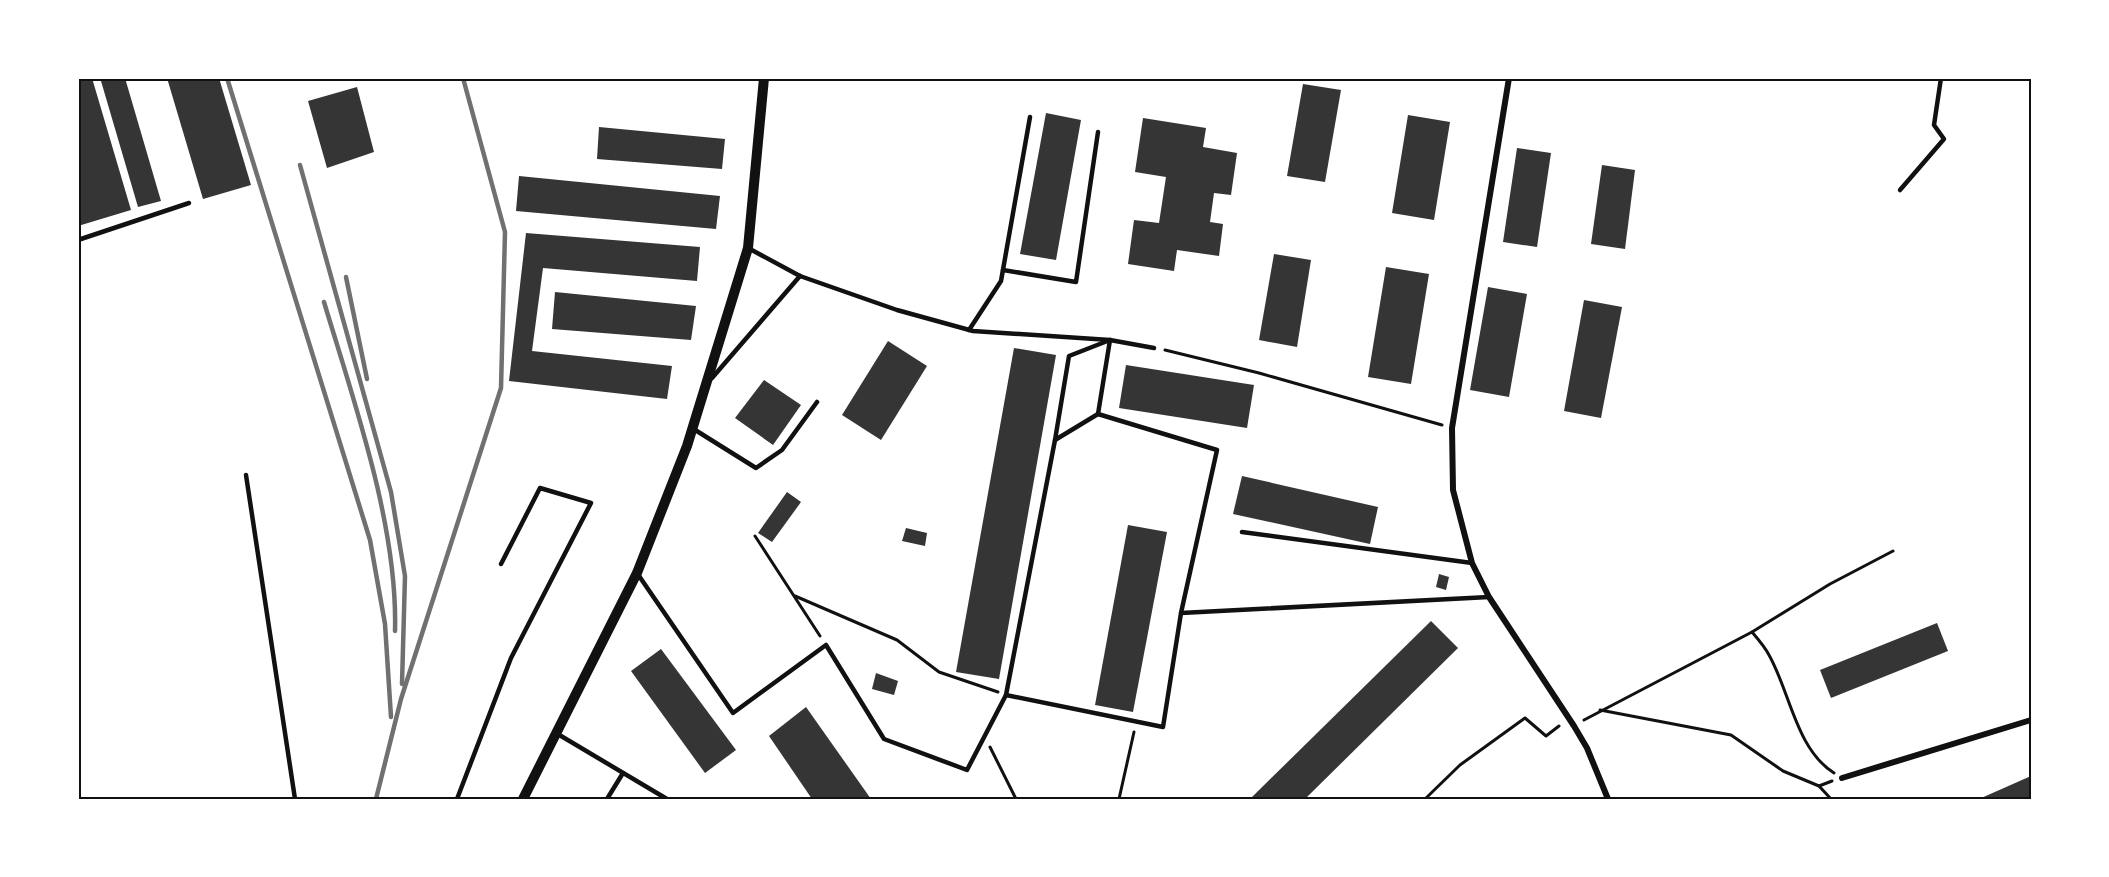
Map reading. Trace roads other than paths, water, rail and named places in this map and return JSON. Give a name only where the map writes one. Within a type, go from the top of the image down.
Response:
[{"type":"street","points":[[523,799],[638,573],[692,428],[748,248],[764,78]]},
{"type":"street","points":[[1509,78],[1452,428],[1454,490],[1472,563],[1489,597],[1587,748],[1608,799]]},
{"type":"street","points":[[1842,778],[2031,720]]},
{"type":"lane","points":[[1900,190],[1944,139],[1934,125],[1941,78]]},
{"type":"lane","points":[[969,330],[1001,281],[1030,117]]},
{"type":"lane","points":[[1003,270],[1076,282],[1098,132]]},
{"type":"lane","points":[[78,240],[189,203]]},
{"type":"lane","points":[[748,248],[800,276],[897,310],[969,330],[1110,340],[1154,348]]},
{"type":"lane","points":[[706,384],[800,276]]},
{"type":"lane","points":[[1098,414],[1110,340]]},
{"type":"lane","points":[[638,573],[733,713],[826,645],[884,739],[967,770],[1006,695],[1069,356],[1110,340]]},
{"type":"lane","points":[[692,428],[756,468],[782,450],[818,402]]},
{"type":"lane","points":[[1006,695],[1163,727],[1181,613],[1216,450],[1098,414],[1055,440]]},
{"type":"lane","points":[[246,476],[295,799]]},
{"type":"lane","points":[[457,799],[511,658],[591,503],[540,488],[501,564]]},
{"type":"lane","points":[[1242,532],[1472,563]]},
{"type":"lane","points":[[1181,613],[1489,597]]},
{"type":"lane","points":[[556,733],[667,799]]},
{"type":"lane","points":[[607,799],[623,773]]},
{"type":"railway","points":[[227,78],[370,540],[385,624],[391,717]]},
{"type":"railway","points":[[376,799],[401,699],[501,388],[505,232],[463,78]]},
{"type":"railway","points":[[300,165],[391,492],[405,576],[402,684]]},
{"type":"railway","points":[[346,277],[367,379]]},
{"type":"railway","points":[[324,302],[360,422],[382,507],[394,591],[395,631]]}]
